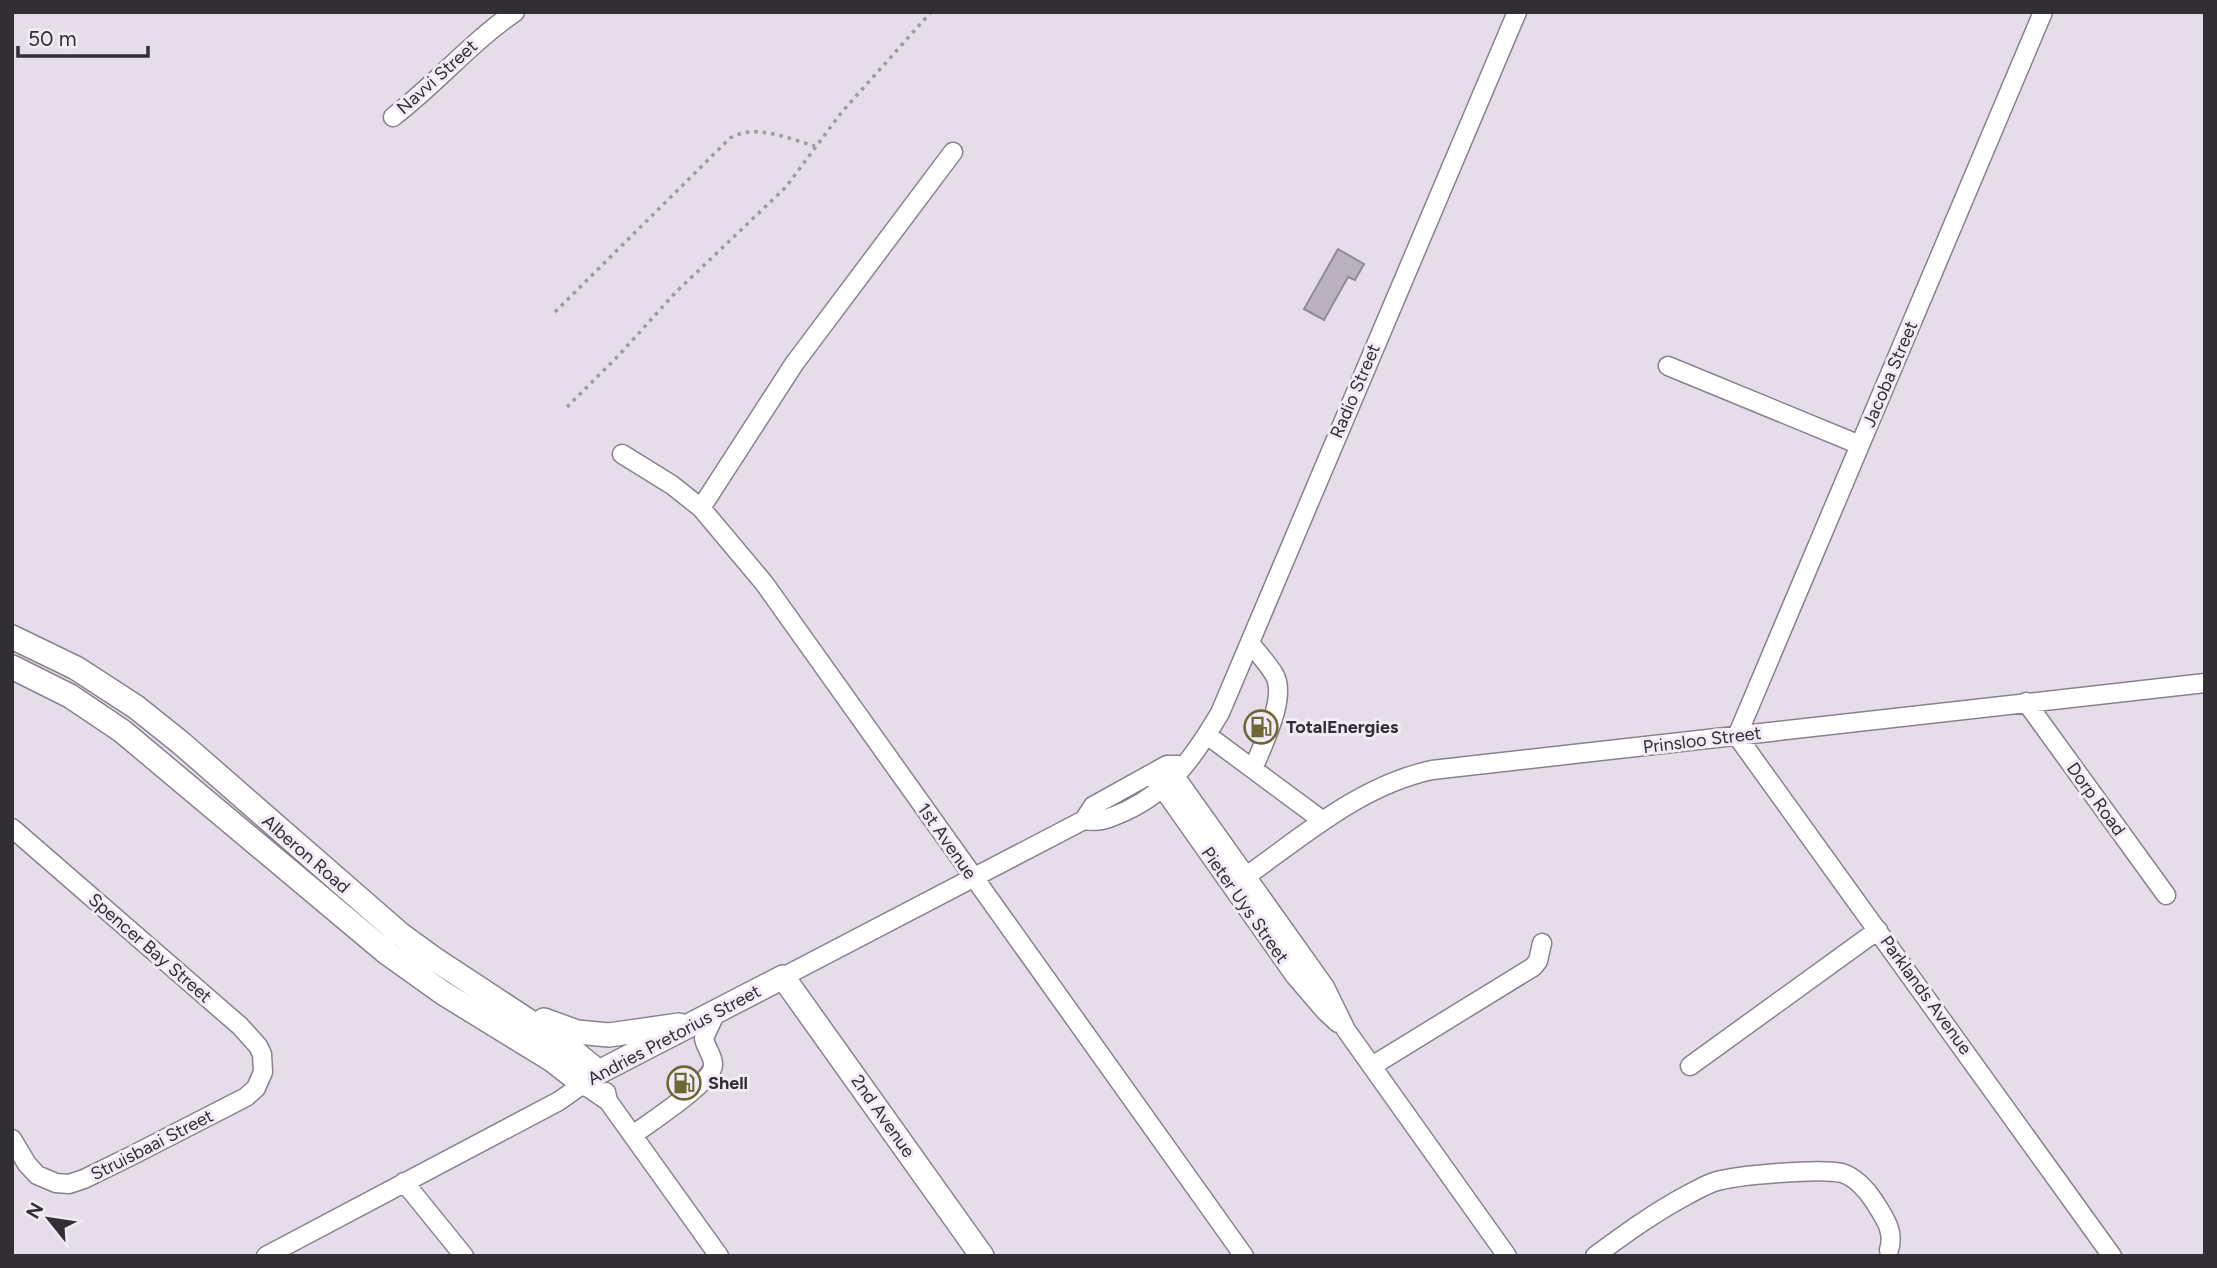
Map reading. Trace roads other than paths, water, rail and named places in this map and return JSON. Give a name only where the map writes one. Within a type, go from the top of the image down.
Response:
[{"type":"main road","name":"Alberon Road","points":[[12,637],[76,668],[136,707],[181,743],[371,911],[433,958],[568,1047],[591,1078]]},
{"type":"main road","name":"Alberon Road","points":[[12,667],[69,696],[122,731],[387,953],[443,993],[552,1060],[591,1078]]},
{"type":"main road","points":[[122,731],[136,707]]},
{"type":"main road","name":"Andries Pretorius Street","points":[[591,1078],[783,977]]},
{"type":"main road","name":"2nd Avenue","points":[[783,977],[982,1256]]},
{"type":"main road","points":[[493,999],[560,1027],[592,1034],[609,1035],[667,1025],[692,1025]]},
{"type":"street","name":"Navvi Street","points":[[393,117],[422,94],[471,47],[515,12]]},
{"type":"street","name":"Radio Street","points":[[1169,774],[1207,735],[1220,713],[1517,12]]},
{"type":"street","name":"Jacoba Street","points":[[1737,736],[2043,12]]},
{"type":"street","points":[[701,508],[794,364],[953,152]]},
{"type":"street","points":[[1668,366],[1860,445]]},
{"type":"street","name":"1st Avenue","points":[[622,454],[672,485],[701,508],[764,583],[1244,1256]]},
{"type":"street","points":[[1250,643],[1275,675],[1279,691],[1276,708],[1253,769]]},
{"type":"street","name":"Prinsloo Street","points":[[1239,881],[1323,821],[1381,785],[1422,772],[2205,683]]},
{"type":"street","name":"Dorp Road","points":[[2026,702],[2166,895]]},
{"type":"street","points":[[1207,735],[1323,821]]},
{"type":"street","name":"Parklands Avenue","points":[[1737,736],[2112,1256]]},
{"type":"street","name":"Andries Pretorius Street","points":[[783,977],[1084,820],[1093,806],[1169,774]]},
{"type":"street","name":"Pieter Uys Street","points":[[1169,774],[1239,881],[1325,988],[1346,1030],[1507,1256]]},
{"type":"street","name":"Spencer Bay Street","points":[[12,828],[251,1037],[262,1054],[263,1072],[260,1081]]},
{"type":"street","points":[[1690,1066],[1878,930]]},
{"type":"street","points":[[1372,1066],[1533,967],[1538,961],[1542,943]]},
{"type":"street","points":[[633,1135],[711,1073],[713,1064],[704,1038],[716,1012]]},
{"type":"street","points":[[591,1078],[719,1256]]},
{"type":"street","name":"Andries Pretorius Street","points":[[266,1256],[559,1101],[591,1078]]},
{"type":"street","name":"Struisbaai Street","points":[[12,1139],[37,1175],[55,1183],[69,1184],[120,1162],[246,1097],[260,1081]]},
{"type":"street","points":[[1595,1256],[1658,1210],[1714,1182],[1829,1171],[1855,1180],[1870,1194],[1887,1221],[1892,1239],[1889,1250]]},
{"type":"street","points":[[404,1182],[464,1256]]},
{"type":"place","name":"TotalEnergies","points":[[1261,727]]},
{"type":"place","name":"Shell","points":[[684,1083]]}]
